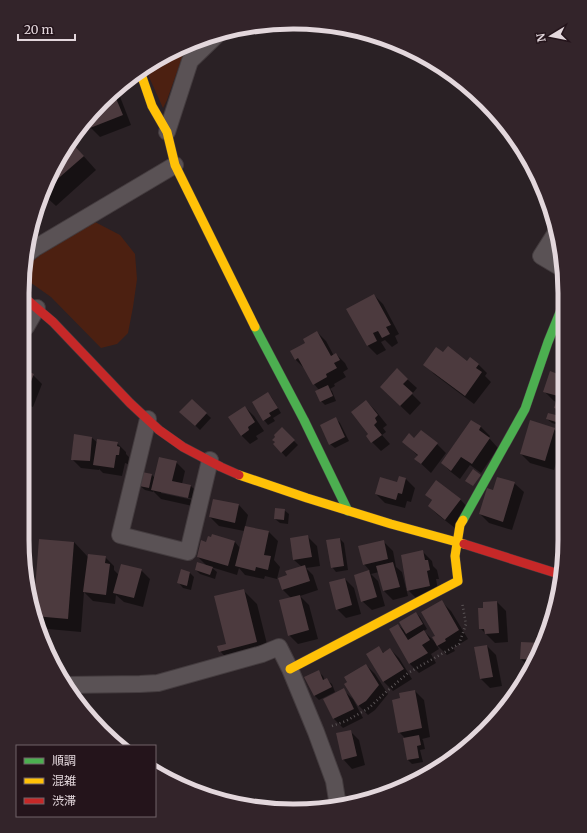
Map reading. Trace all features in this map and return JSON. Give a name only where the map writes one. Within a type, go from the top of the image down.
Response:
[{"type":"street","points":[[167,132],[190,61],[209,43]]},
{"type":"street","points":[[142,77],[152,106],[167,132],[175,165],[264,344],[304,420],[348,511]]},
{"type":"street","points":[[33,249],[175,165]]},
{"type":"street","points":[[552,239],[542,256],[556,265]]},
{"type":"street","points":[[29,316],[32,303],[53,322],[130,403],[159,430],[183,446],[221,467],[248,478],[348,511],[457,542],[556,573]]},
{"type":"street","points":[[290,669],[458,581],[455,556],[460,525],[525,409],[558,317]]},
{"type":"street","points":[[148,419],[120,535],[188,552],[210,460]]},
{"type":"street","points":[[73,685],[158,683],[262,654],[279,647],[290,669],[316,732],[334,781],[337,800]]},
{"type":"path","points":[[316,732],[346,721],[369,708],[408,673],[460,644],[466,624],[458,581]]},
{"type":"shaded area","points":[[187,51],[183,55],[163,108],[148,74],[161,64]]},
{"type":"shaded area","points":[[95,222],[120,235],[135,254],[137,279],[128,333],[117,344],[101,348],[51,297],[30,282],[31,263],[57,241]]},
{"type":"building","points":[[116,98],[123,115],[90,128],[89,126],[106,106]]},
{"type":"building","points":[[75,146],[84,156],[53,183],[64,161]]},
{"type":"building","points":[[374,294],[391,325],[386,327],[390,334],[382,338],[378,331],[373,333],[377,341],[367,346],[346,309]]},
{"type":"building","points":[[317,331],[331,356],[336,353],[340,360],[334,363],[337,368],[326,374],[327,377],[313,385],[298,358],[295,360],[290,351],[305,343],[303,339]]},
{"type":"building","points":[[448,346],[467,361],[470,357],[479,364],[476,368],[482,372],[465,396],[423,365],[436,347],[443,352]]},
{"type":"building","points":[[397,368],[408,379],[403,384],[413,393],[400,406],[380,387]]},
{"type":"building","points":[[550,371],[558,374],[558,396],[543,392]]},
{"type":"building","points":[[29,372],[34,374],[29,386]]},
{"type":"building","points":[[328,385],[333,396],[320,402],[315,391]]},
{"type":"building","points":[[268,392],[278,408],[269,413],[271,416],[263,421],[252,402]]},
{"type":"building","points":[[558,396],[558,409],[554,408]]},
{"type":"building","points":[[192,399],[207,413],[195,426],[179,412]]},
{"type":"building","points":[[366,400],[378,415],[375,418],[377,422],[374,425],[382,435],[371,443],[366,436],[368,434],[351,412]]},
{"type":"building","points":[[245,406],[255,422],[248,427],[249,430],[241,436],[228,417]]},
{"type":"building","points":[[548,413],[558,416],[558,423],[546,419]]},
{"type":"building","points":[[336,417],[345,437],[329,445],[320,425]]},
{"type":"building","points":[[471,420],[481,426],[479,430],[490,438],[472,464],[461,457],[451,471],[441,463]]},
{"type":"building","points":[[530,420],[555,428],[545,461],[520,454]]},
{"type":"building","points":[[282,427],[295,440],[281,453],[273,444],[275,442],[272,440],[275,437],[274,435]]},
{"type":"building","points":[[421,430],[438,443],[421,464],[414,459],[418,455],[402,442],[409,433],[414,438]]},
{"type":"building","points":[[74,434],[92,437],[90,461],[71,460]]},
{"type":"building","points":[[97,439],[118,442],[117,446],[120,447],[119,455],[116,455],[114,468],[93,465]]},
{"type":"building","points":[[159,457],[177,461],[172,481],[191,485],[188,498],[151,490]]},
{"type":"building","points":[[473,469],[481,475],[473,486],[465,481]]},
{"type":"building","points":[[142,472],[152,474],[149,488],[139,486]]},
{"type":"building","points":[[399,476],[406,478],[402,494],[398,493],[396,500],[375,494],[380,477],[397,482]]},
{"type":"building","points":[[497,477],[515,482],[503,522],[479,514],[487,488],[493,490]]},
{"type":"building","points":[[436,480],[461,499],[445,520],[428,506],[432,500],[425,495]]},
{"type":"building","points":[[213,499],[239,504],[235,523],[209,517]]},
{"type":"building","points":[[275,508],[285,509],[284,520],[274,519]]},
{"type":"building","points":[[245,526],[269,531],[264,555],[271,556],[268,570],[256,567],[255,571],[235,566]]},
{"type":"building","points":[[212,534],[235,541],[228,566],[197,557],[201,540],[206,542],[208,536],[211,537]]},
{"type":"building","points":[[308,535],[312,557],[293,560],[290,538]]},
{"type":"building","points":[[340,538],[344,566],[331,568],[326,540]]},
{"type":"building","points":[[39,539],[74,542],[68,619],[41,617],[35,594]]},
{"type":"building","points":[[384,540],[388,559],[363,565],[358,546]]},
{"type":"building","points":[[423,550],[425,560],[428,560],[430,570],[427,571],[430,586],[407,591],[401,555]]},
{"type":"building","points":[[88,554],[106,556],[105,563],[110,564],[106,595],[83,592]]},
{"type":"building","points":[[197,562],[213,567],[210,575],[195,570]]},
{"type":"building","points":[[393,562],[400,587],[383,591],[376,566]]},
{"type":"building","points":[[121,564],[142,569],[134,598],[113,593]]},
{"type":"building","points":[[305,565],[310,581],[282,590],[278,578],[287,575],[285,571]]},
{"type":"building","points":[[181,569],[190,572],[187,586],[177,583]]},
{"type":"building","points":[[369,570],[377,597],[361,602],[354,575]]},
{"type":"building","points":[[345,578],[352,605],[336,610],[329,582]]},
{"type":"building","points":[[244,589],[257,642],[219,652],[217,646],[226,644],[214,596]]},
{"type":"building","points":[[300,595],[309,630],[288,636],[279,600]]},
{"type":"building","points":[[442,600],[459,630],[445,639],[446,641],[437,646],[432,637],[435,636],[421,612]]},
{"type":"building","points":[[497,601],[499,633],[485,634],[484,629],[479,629],[478,608],[483,608],[483,602]]},
{"type":"building","points":[[416,612],[423,624],[406,634],[399,622]]},
{"type":"building","points":[[398,624],[408,640],[424,630],[430,640],[422,645],[428,653],[409,664],[389,629]]},
{"type":"building","points":[[521,642],[537,643],[529,660],[520,659]]},
{"type":"building","points":[[487,645],[493,677],[480,679],[474,647]]},
{"type":"building","points":[[379,646],[383,653],[390,648],[404,669],[383,682],[366,654]]},
{"type":"building","points":[[366,664],[379,685],[366,701],[358,706],[344,684],[347,682],[344,677]]},
{"type":"building","points":[[319,670],[323,680],[327,678],[332,687],[314,696],[304,677]]},
{"type":"building","points":[[344,688],[354,709],[333,719],[323,699]]},
{"type":"building","points":[[415,690],[422,728],[398,733],[392,700],[400,698],[399,693]]},
{"type":"building","points":[[351,730],[357,756],[342,760],[336,733]]},
{"type":"building","points":[[419,735],[421,745],[417,746],[419,758],[407,760],[403,738]]},
{"type":"traffic: fast","points":[[463,520],[525,409],[558,317]]},
{"type":"traffic: fast","points":[[255,327],[304,420],[348,511]]},
{"type":"traffic: slow","points":[[142,77],[152,106],[167,132],[175,165],[255,327]]},
{"type":"traffic: slow","points":[[239,475],[391,524],[464,544]]},
{"type":"traffic: slow","points":[[290,669],[458,581],[455,556],[460,525],[463,520]]},
{"type":"traffic: jam","points":[[29,302],[53,322],[130,403],[159,430],[183,447],[239,475]]},
{"type":"traffic: jam","points":[[464,544],[556,573]]}]
